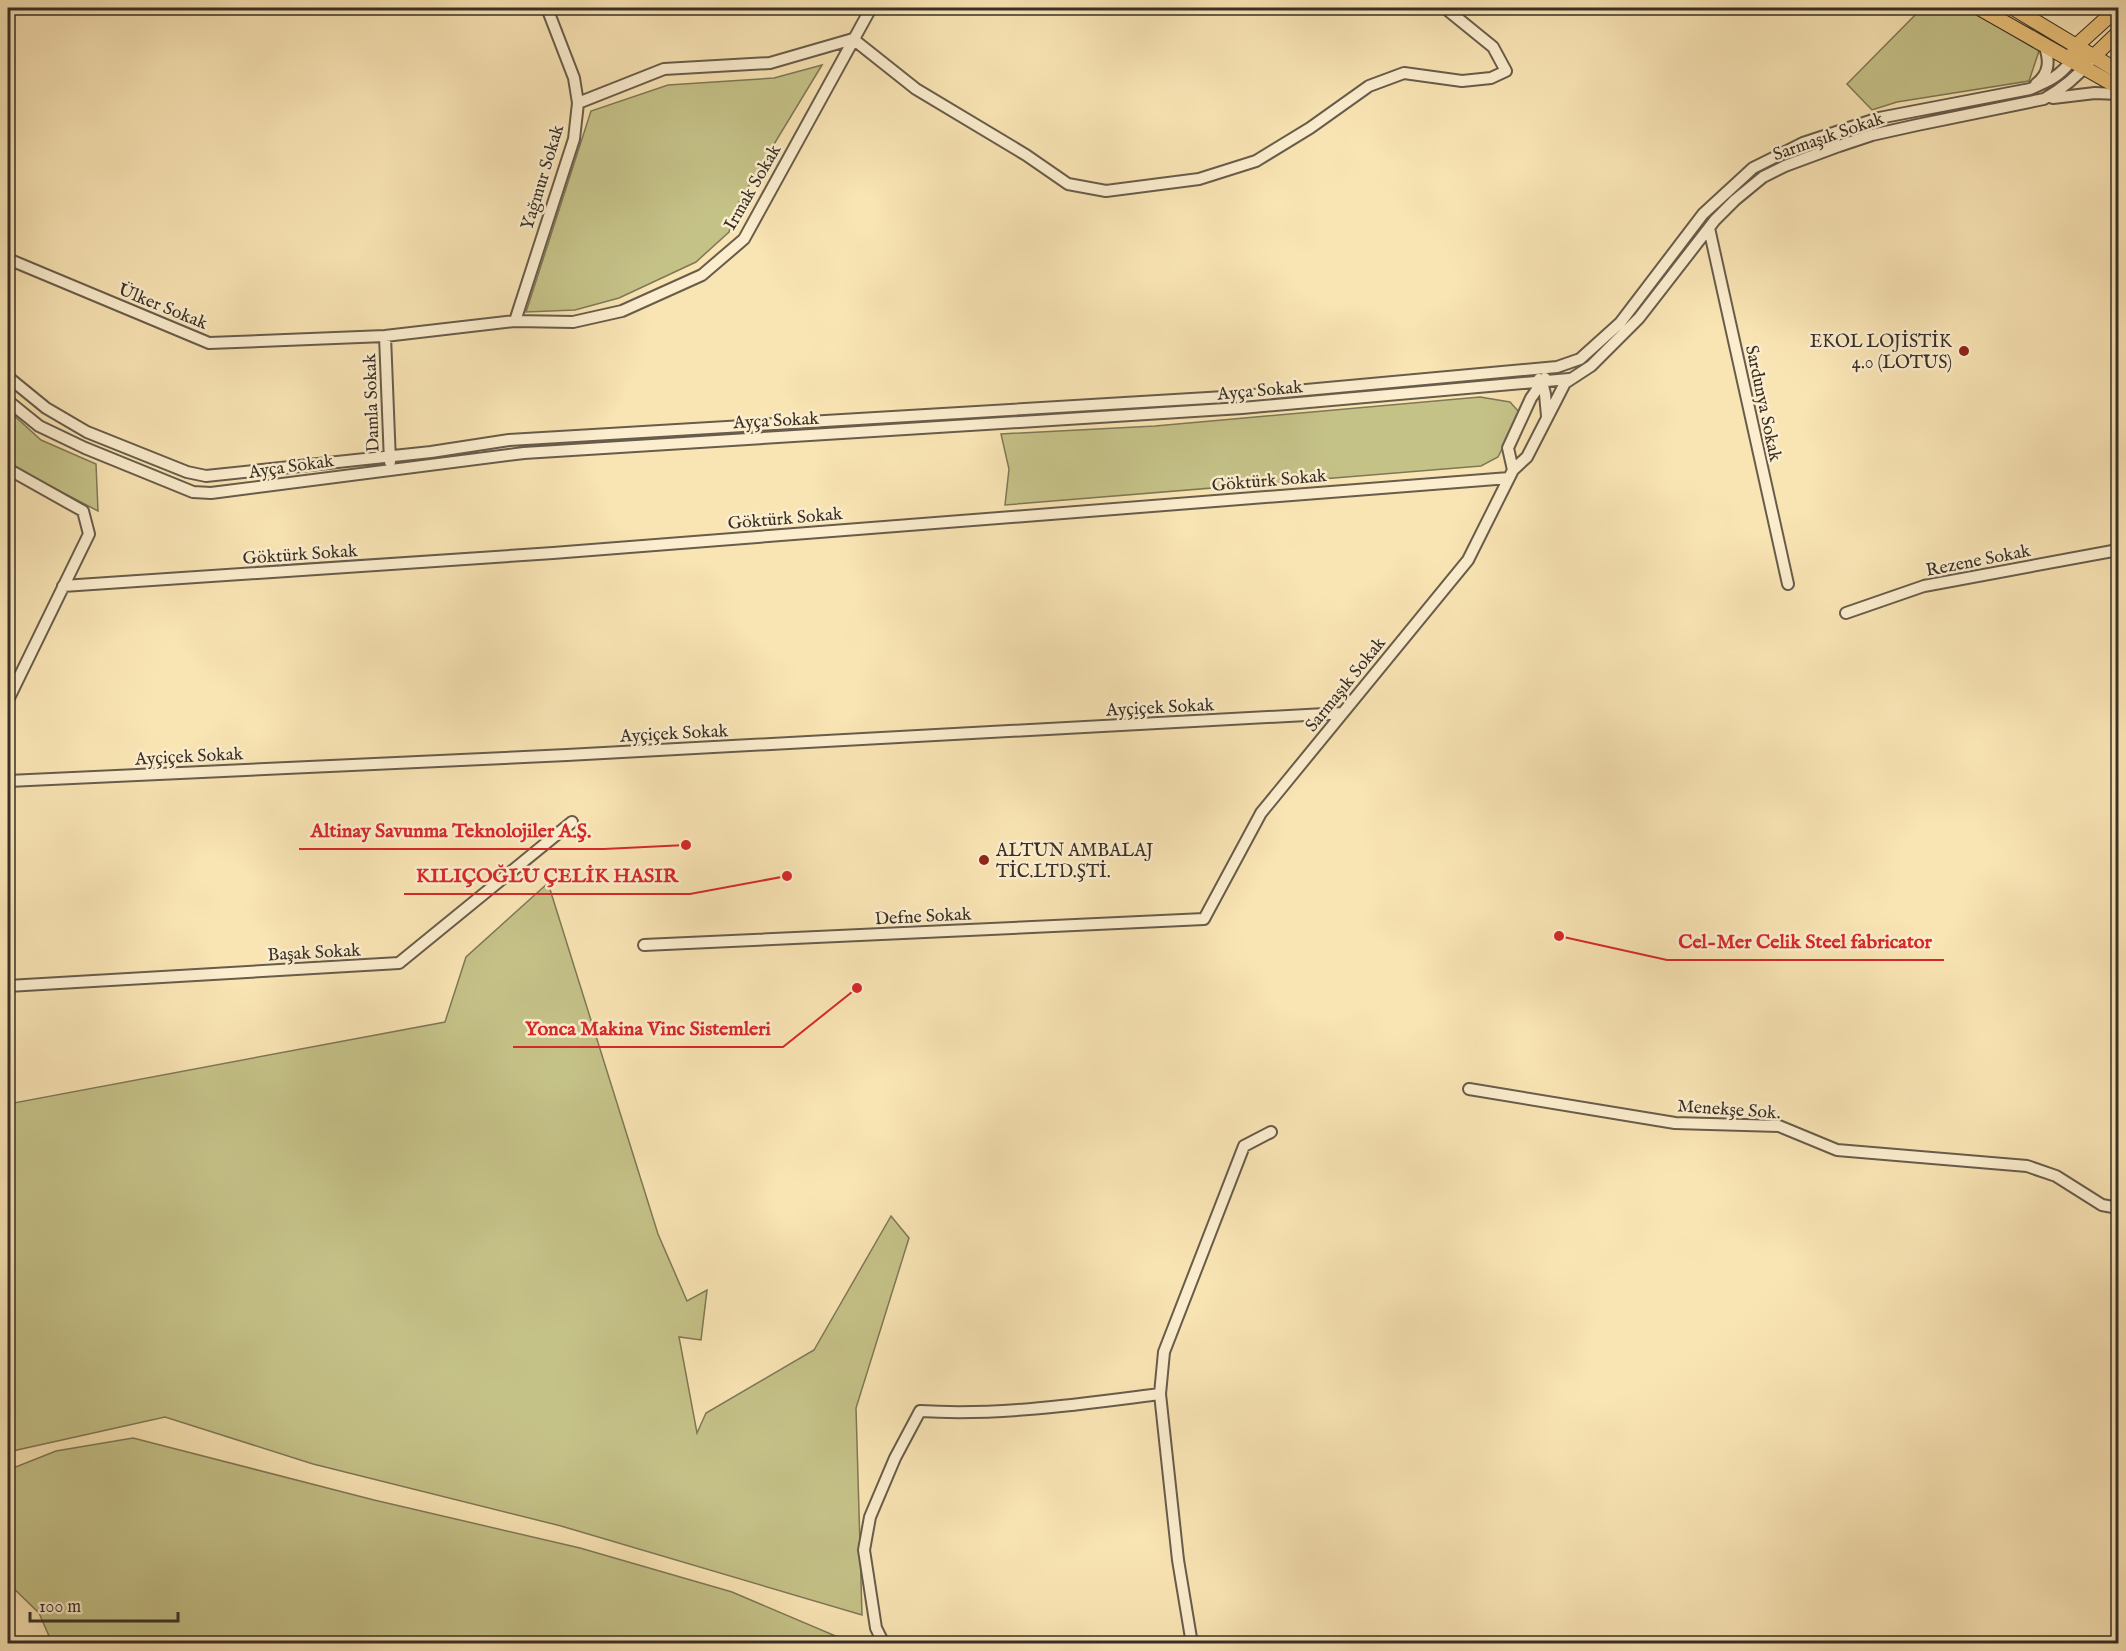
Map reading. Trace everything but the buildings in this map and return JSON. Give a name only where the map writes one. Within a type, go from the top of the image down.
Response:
[{"type":"main road","points":[[1979,8],[2118,87]]},
{"type":"main road","points":[[2013,8],[2095,55],[2118,71]]},
{"type":"main road","points":[[2072,60],[2076,46],[2118,8]]},
{"type":"main road","points":[[2072,60],[2095,55],[2118,33]]},
{"type":"street","name":"Yağmur Sokak","points":[[515,321],[574,139],[578,103],[574,78],[547,8]]},
{"type":"street","name":"Irmak Sokak","points":[[386,336],[515,321],[573,322],[622,311],[702,275],[744,239],[871,8]]},
{"type":"street","points":[[578,103],[664,69],[770,63],[853,39],[916,89],[1026,155],[1068,184],[1106,191],[1199,179],[1256,161],[1310,128],[1369,86],[1404,73],[1462,81],[1491,78],[1506,71],[1493,47],[1445,8]]},
{"type":"street","points":[[2030,88],[2047,72],[2048,55],[2044,45]]},
{"type":"street","name":"Sarmaşık Sokak","points":[[1204,919],[1261,813],[1468,560],[1511,474],[1527,457],[1561,388],[1569,379],[1591,366],[1639,318],[1709,228],[1731,204],[1763,177],[1842,144],[1872,135],[2044,99],[2060,90],[2095,55]]},
{"type":"street","name":"Sarmaşık Sokak","points":[[1571,362],[1580,358],[1620,323],[1703,214],[1752,168],[1803,143],[1879,118],[2030,88],[2062,73],[2072,60]]},
{"type":"street","points":[[2044,99],[2095,93],[2118,94]]},
{"type":"street","points":[[1838,131],[1842,144]]},
{"type":"street","points":[[1722,196],[1731,204]]},
{"type":"street","name":"Sardunya Sokak","points":[[1709,228],[1788,584]]},
{"type":"street","name":"Ülker Sokak","points":[[8,259],[209,343],[386,336]]},
{"type":"street","name":"Damla Sokak","points":[[386,336],[390,469]]},
{"type":"street","name":"Ayça Sokak","points":[[8,377],[46,408],[87,432],[187,472],[206,476],[509,440],[1241,396],[1557,368],[1571,362]]},
{"type":"street","points":[[1511,474],[1508,448],[1527,405],[1542,381],[1557,368]]},
{"type":"street","points":[[1516,372],[1542,381],[1547,403],[1547,416]]},
{"type":"street","name":"Ayça Sokak","points":[[8,401],[39,426],[86,448],[193,492],[212,493],[390,469],[548,452],[1242,408],[1569,379]]},
{"type":"street","points":[[1513,384],[1527,393],[1527,405]]},
{"type":"street","points":[[931,414],[932,427]]},
{"type":"street","points":[[8,469],[83,511],[89,534],[8,700]]},
{"type":"street","name":"Göktürk Sokak","points":[[63,586],[564,552],[1511,474]]},
{"type":"street","name":"Rezene Sokak","points":[[1846,613],[1924,586],[2118,549]]},
{"type":"street","name":"Ayçiçek Sokak","points":[[8,781],[567,755],[1342,713]]},
{"type":"street","name":"Başak Sokak","points":[[8,986],[399,963],[572,822]]},
{"type":"street","name":"Defne Sokak","points":[[644,945],[1204,919]]},
{"type":"street","name":"Menekşe Sok.","points":[[1469,1089],[1675,1123],[1779,1126],[1837,1150],[2027,1166],[2056,1176],[2102,1205],[2118,1208]]},
{"type":"street","points":[[1192,1644],[1178,1560],[1160,1394],[1164,1352],[1244,1146],[1271,1132]]},
{"type":"street","points":[[884,1644],[876,1628],[864,1550],[870,1517],[895,1458],[921,1411],[941,1413],[1053,1408],[1160,1394]]},
{"type":"shaded area","points":[[1922,8],[1967,8],[2039,51],[2029,81],[1897,102],[1872,110],[1847,84]]},
{"type":"shaded area","points":[[822,65],[736,207],[729,232],[696,262],[619,298],[575,310],[526,312],[591,111],[668,85],[774,78]]},
{"type":"shaded area","points":[[1480,397],[1510,402],[1520,413],[1498,457],[1481,466],[1005,505],[1009,469],[1001,434],[1155,426]]},
{"type":"shaded area","points":[[8,410],[41,440],[96,464],[98,511],[8,464]]},
{"type":"shaded area","points":[[548,883],[658,1234],[687,1301],[707,1290],[701,1340],[679,1337],[697,1433],[706,1413],[814,1350],[891,1216],[909,1238],[856,1408],[862,1615],[561,1526],[313,1464],[165,1417],[8,1452],[8,1104],[445,1022],[466,957]]},
{"type":"shaded area","points":[[133,1438],[374,1500],[580,1548],[732,1592],[852,1643],[52,1643],[39,1613],[8,1583],[8,1470],[56,1451]]},
{"type":"place","name":"EKOL LOJİSTİK 4.0 (LOTUS)","points":[[1964,351]]},
{"type":"place","name":"Altinay Savunma Teknolojiler A.Ş.","points":[[686,845]]},
{"type":"place","name":"ALTUN AMBALAJ TİC.LTD.ŞTİ.","points":[[984,860]]},
{"type":"place","name":"KILIÇOĞLU ÇELİK HASIR","points":[[787,876]]},
{"type":"place","name":"Cel-Mer Celik Steel fabricator","points":[[1559,936]]},
{"type":"place","name":"Yonca Makina Vinc Sistemleri","points":[[857,988]]}]
